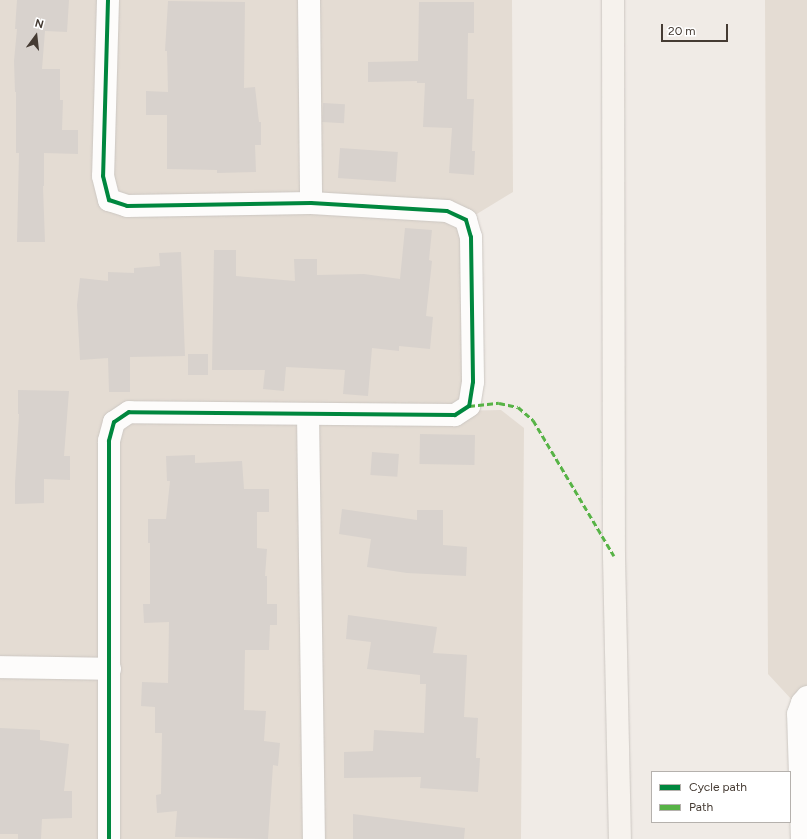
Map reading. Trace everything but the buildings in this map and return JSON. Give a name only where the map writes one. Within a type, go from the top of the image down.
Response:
[{"type":"street","points":[[108,0],[103,176],[109,200],[127,206],[311,203],[447,211],[466,220],[471,237],[473,382],[469,406],[455,415],[129,412],[114,422],[109,440],[109,839]]},
{"type":"street","points":[[309,0],[311,203]]},
{"type":"street","points":[[614,0],[614,556],[620,839]]},
{"type":"street","points":[[308,414],[314,839]]},
{"type":"street","points":[[0,667],[110,668]]},
{"type":"street","points":[[802,839],[798,714],[802,702],[807,697]]},
{"type":"shaded area","points":[[0,0],[512,0],[513,192],[462,223],[465,404],[456,411],[501,410],[524,428],[521,839],[0,839]]},
{"type":"shaded area","points":[[765,0],[807,0],[807,786],[804,713],[768,674]]},
{"type":"marked path","points":[[469,406],[499,403],[518,407],[533,420],[614,556]]},
{"type":"cycle path","points":[[108,0],[103,176],[109,200],[127,206],[311,203],[447,211],[466,220],[471,237],[473,382],[469,406],[455,415],[129,412],[114,422],[109,441],[109,839]]}]
